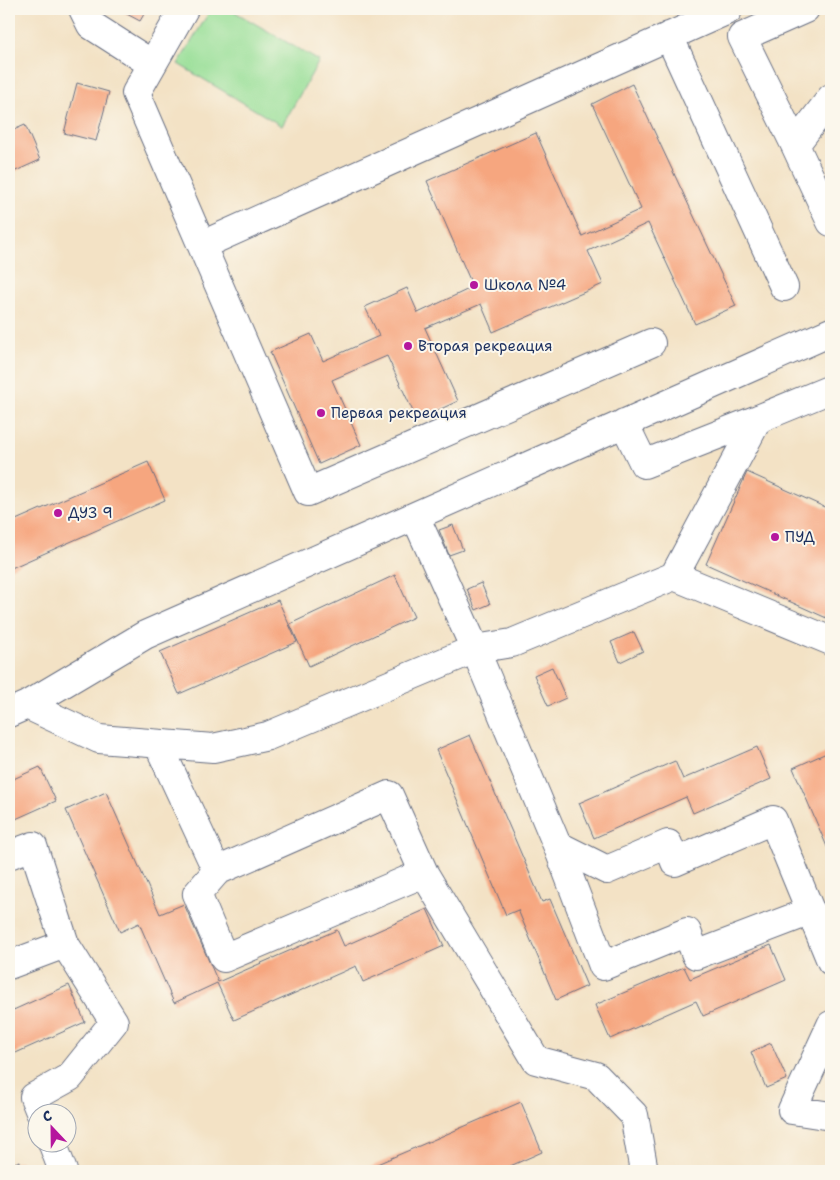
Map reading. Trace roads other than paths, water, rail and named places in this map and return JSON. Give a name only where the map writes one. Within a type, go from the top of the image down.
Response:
[{"type":"street","points":[[83,9],[91,25],[152,64]]},
{"type":"street","points":[[184,9],[136,93],[308,492],[651,343]]},
{"type":"street","points":[[202,245],[728,9],[831,222]]},
{"type":"street","points":[[742,37],[805,9]]},
{"type":"street","points":[[669,36],[784,287]]},
{"type":"street","points":[[795,145],[831,98]]},
{"type":"street","points":[[18,709],[145,635],[831,332]]},
{"type":"street","points":[[624,424],[644,464],[831,389]]},
{"type":"street","points":[[18,709],[99,739],[213,748],[268,736],[475,649],[512,643],[674,576],[758,419]]},
{"type":"street","points":[[415,516],[475,649],[558,845],[603,966],[687,932],[696,955],[811,910]]},
{"type":"street","points":[[674,576],[831,641]]},
{"type":"street","points":[[158,744],[217,872]]},
{"type":"street","points":[[424,873],[224,958],[197,894],[217,872],[389,795],[424,873],[536,1060],[596,1076],[634,1115],[644,1171]]},
{"type":"street","points":[[558,845],[607,870],[668,844],[676,862],[774,820],[831,961]]},
{"type":"street","points":[[9,855],[34,846],[65,944],[114,1022],[70,1076],[34,1097],[36,1102]]},
{"type":"street","points":[[9,965],[65,944]]},
{"type":"street","points":[[831,1025],[792,1110],[831,1116]]},
{"type":"street","points":[[56,1152],[64,1171]]},
{"type":"place","name":"Школа №4","points":[[474,285]]},
{"type":"place","name":"Вторая рекреация","points":[[408,346]]},
{"type":"place","name":"Первая рекреация","points":[[321,413]]},
{"type":"place","name":"ДУЗ 9","points":[[58,513]]},
{"type":"place","name":"ПУД","points":[[775,537]]}]
